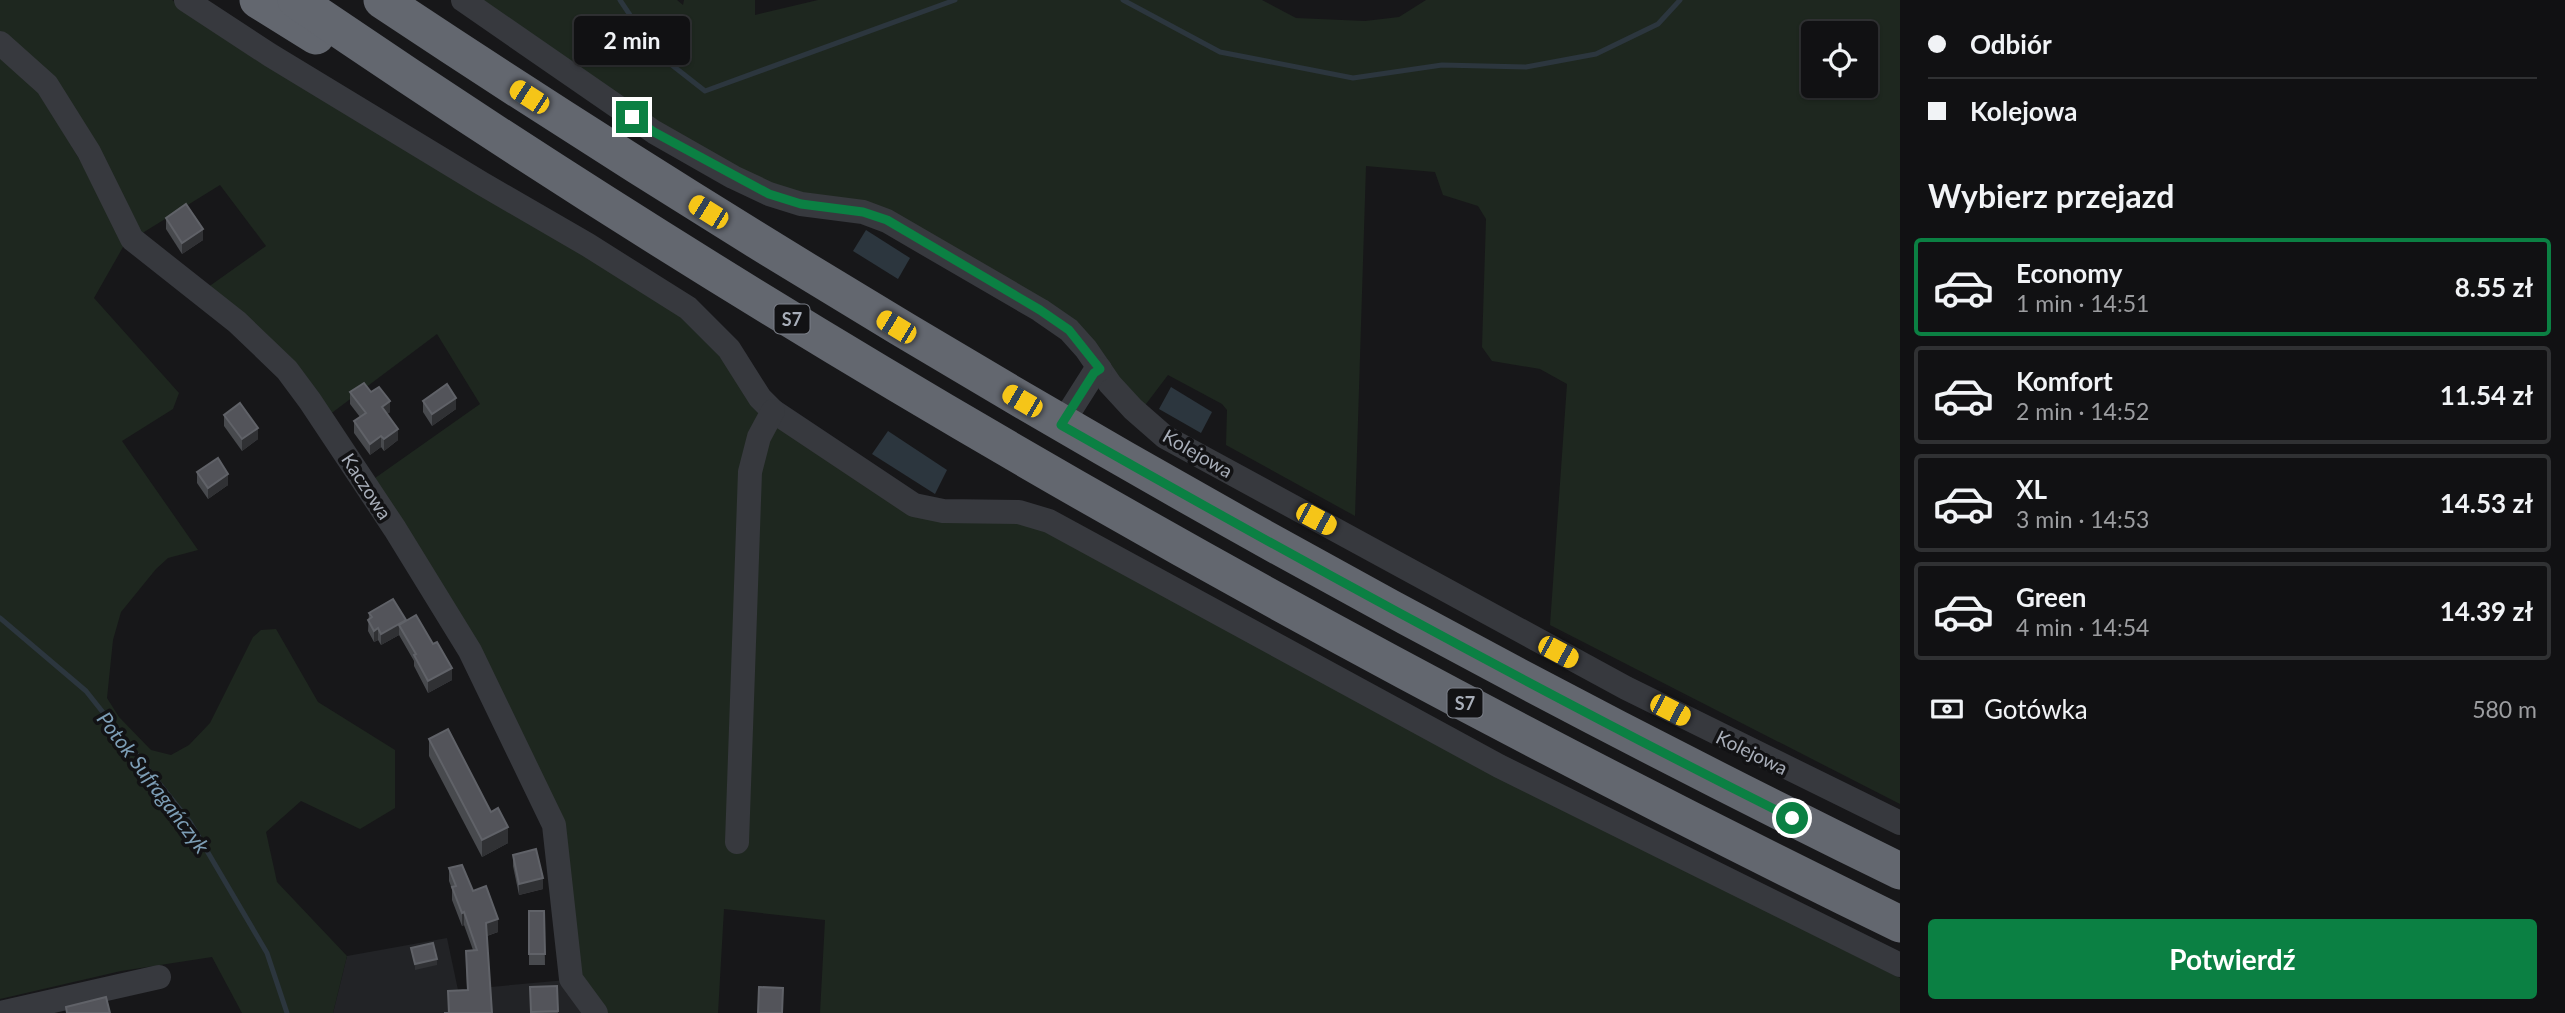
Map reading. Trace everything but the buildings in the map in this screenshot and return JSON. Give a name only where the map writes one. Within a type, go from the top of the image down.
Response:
[{"type":"highway","points":[[258,0],[423,103],[548,167]]},
{"type":"highway","name":"S7","points":[[296,0],[548,167],[873,369],[1144,527],[1495,719],[1900,924]]},
{"type":"highway","name":"S7","points":[[382,0],[729,225],[1061,425],[1282,550],[1516,677],[1900,871]]},
{"type":"street","points":[[186,0],[282,62],[688,308],[729,349],[760,398],[773,411],[914,505],[943,511],[1019,512],[1048,521],[1499,766],[1900,965]]},
{"type":"street","name":"Kolejowa","points":[[463,0],[654,132],[733,177],[769,194],[801,204],[863,212],[887,220],[1040,310],[1069,330],[1133,409],[1165,437],[1626,688],[1900,823]]},
{"type":"street","name":"Kaczowa","points":[[0,43],[47,85],[89,152],[132,239],[237,322],[287,370],[395,529],[470,651],[554,825],[571,979],[596,1013]]},
{"type":"street","points":[[1061,425],[1094,373],[1100,369]]},
{"type":"street","points":[[737,842],[750,472],[759,437],[773,411]]},
{"type":"street","points":[[0,1013],[159,977]]},
{"type":"shaded area","points":[[0,0],[172,0],[246,49],[685,315],[747,389],[921,513],[1031,523],[1517,783],[1900,978],[1900,1013],[820,1013],[825,920],[724,909],[718,1013],[602,1013],[576,977],[560,825],[368,483],[480,404],[437,334],[325,418],[204,290],[266,246],[220,185],[136,237],[0,35]]},
{"type":"shaded area","points":[[475,0],[677,0],[683,5],[684,0],[755,0],[755,15],[818,0],[1262,0],[1296,18],[1365,21],[1399,17],[1426,0],[1900,0],[1900,804],[1550,625],[1567,384],[1540,369],[1492,361],[1482,347],[1486,219],[1478,206],[1443,195],[1435,172],[1366,166],[1355,516],[1226,445],[1227,410],[1222,404],[1168,375],[1143,408],[995,277],[727,169]]},
{"type":"shaded area","points":[[0,55],[38,89],[127,240],[94,298],[179,393],[173,409],[122,441],[198,550],[168,558],[121,612],[113,640],[107,698],[119,717],[151,750],[171,755],[189,745],[210,723],[253,637],[261,630],[276,629],[318,702],[395,750],[395,808],[360,829],[301,801],[266,832],[277,882],[347,956],[333,1013],[242,1013],[212,957],[121,971],[0,999]]},
{"type":"shaded area","points":[[866,230],[910,258],[898,279],[853,251]]},
{"type":"shaded area","points":[[1171,387],[1212,412],[1201,433],[1159,409]]},
{"type":"shaded area","points":[[888,431],[947,470],[935,494],[872,454]]},
{"type":"shaded area","points":[[447,938],[458,990],[566,980],[588,1013],[333,1013],[347,956]]},
{"type":"waterway","points":[[620,0],[654,51],[705,91],[955,0]]},
{"type":"waterway","points":[[1123,0],[1220,52],[1353,78],[1442,65],[1526,67],[1596,54],[1658,24],[1680,0]]},
{"type":"waterway","name":"Potok Sufragańczyk","points":[[0,618],[86,691],[190,822],[267,953],[287,1013]]},
{"type":"route","points":[[632,117],[733,177],[769,194],[801,204],[863,212],[887,220],[1040,310],[1069,330],[1100,369],[1094,373],[1061,425],[1379,603],[1792,818]]}]
